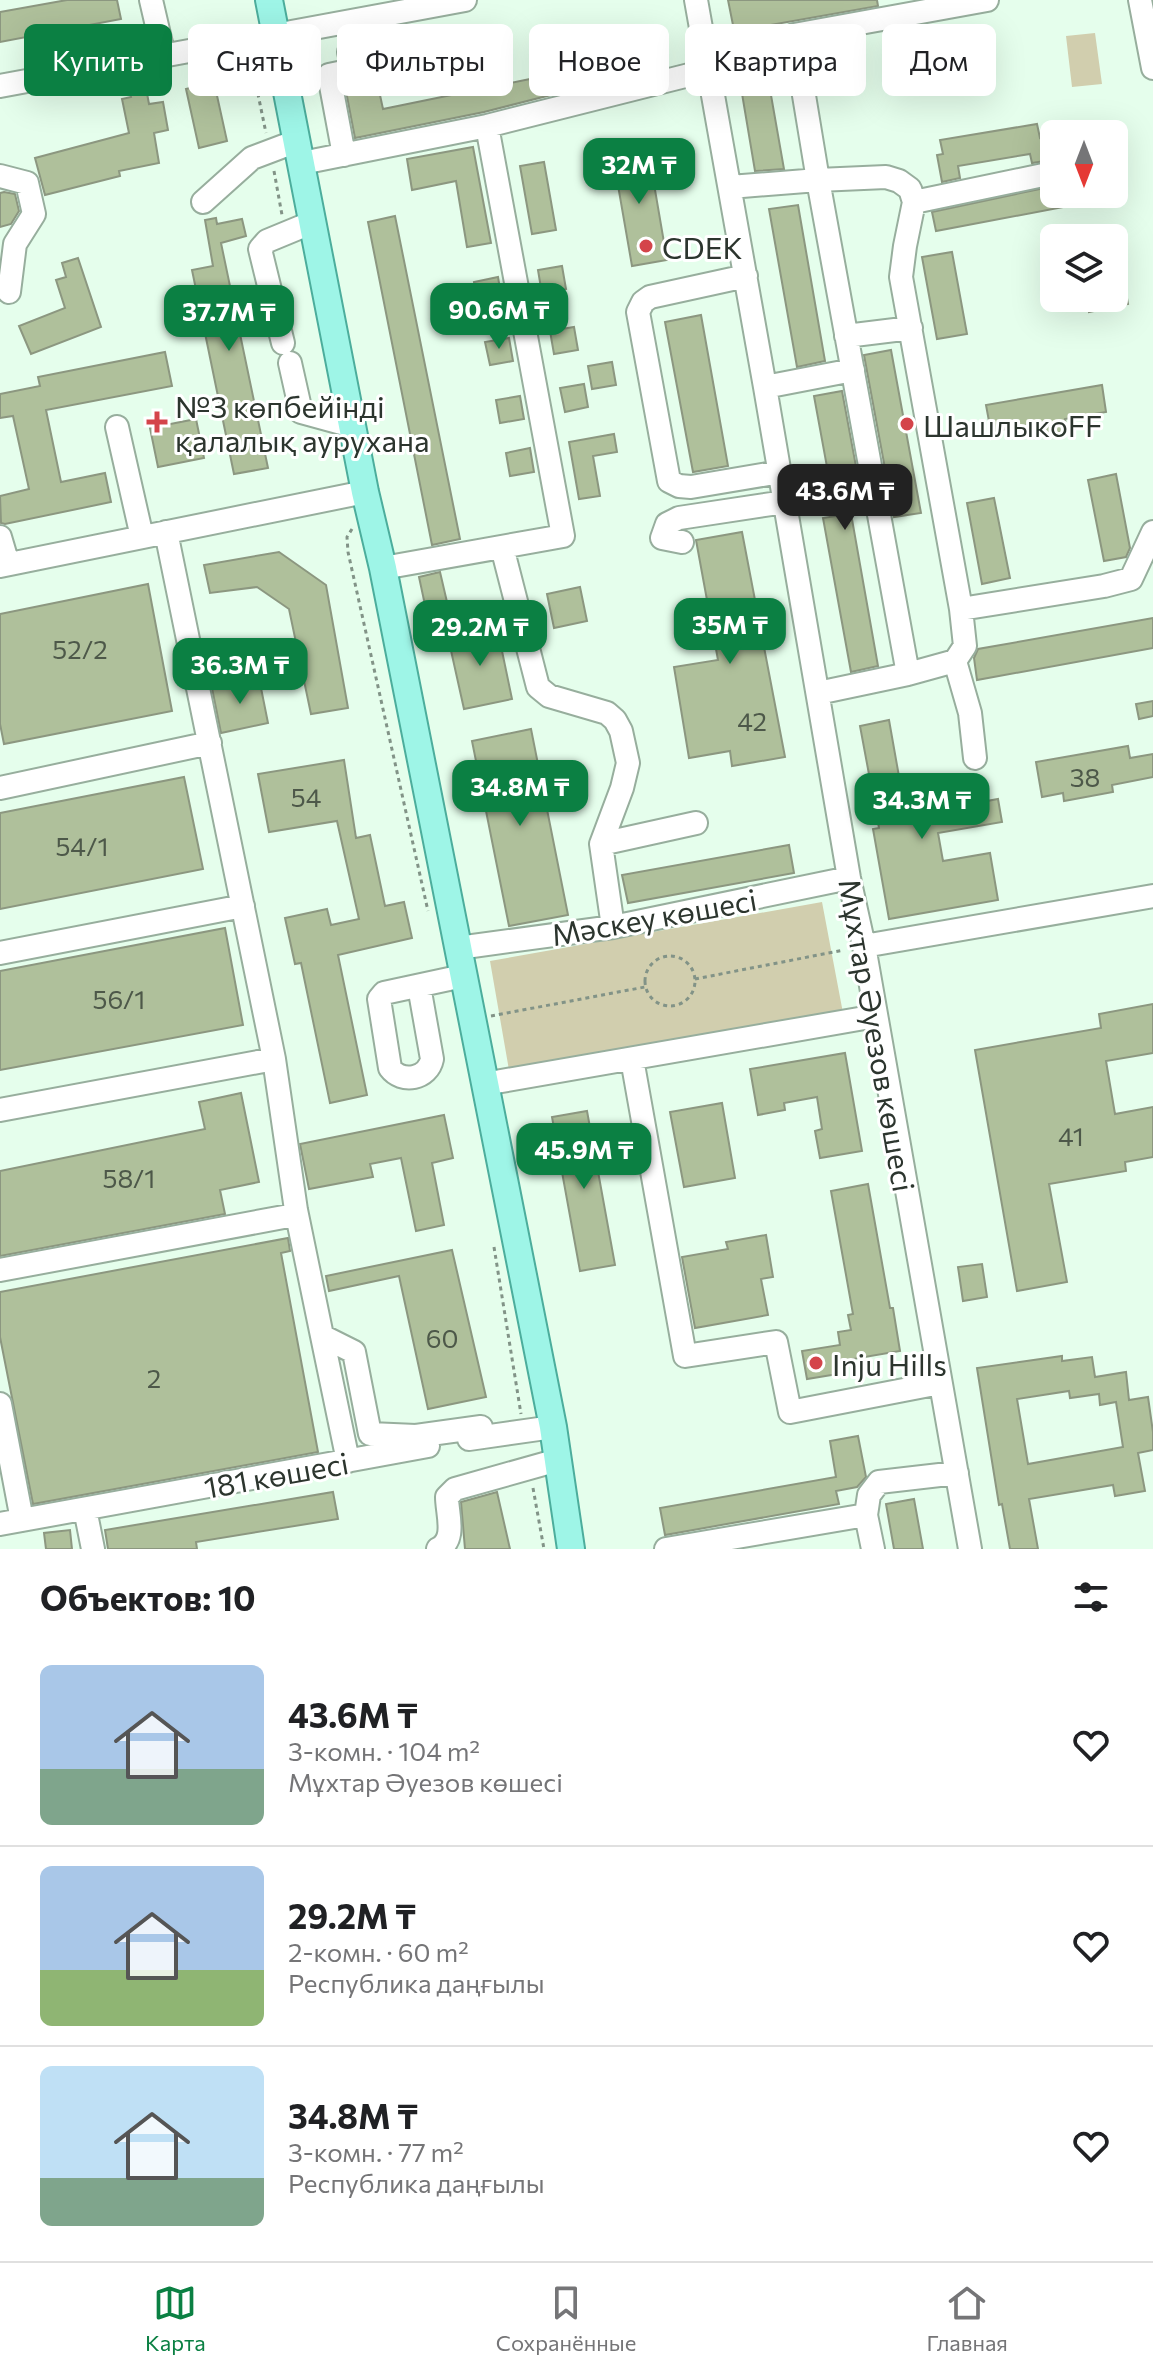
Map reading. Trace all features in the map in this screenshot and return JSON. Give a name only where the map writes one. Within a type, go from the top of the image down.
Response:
[{"type":"main road","points":[[269,0],[273,24]]},
{"type":"main road","points":[[288,96],[352,426],[357,494],[383,568],[553,1427],[571,1549]]},
{"type":"street","points":[[151,0],[157,24]]},
{"type":"street","points":[[321,27],[465,0]]},
{"type":"street","name":"Мұхтар Әуезов көшесі","points":[[696,0],[700,24]]},
{"type":"street","points":[[1140,0],[1153,68]]},
{"type":"street","points":[[908,674],[794,35],[980,1]]},
{"type":"street","points":[[337,73],[329,75],[344,155]]},
{"type":"street","points":[[203,202],[252,158],[270,151],[344,155],[487,126],[685,76]]},
{"type":"street","points":[[0,86],[24,82]]},
{"type":"street","name":"Мұхтар Әуезов көшесі","points":[[714,96],[849,878],[864,946],[970,1549]]},
{"type":"street","points":[[383,568],[563,536],[487,126]]},
{"type":"street","points":[[0,176],[27,183],[34,214],[15,244],[9,292]]},
{"type":"street","points":[[914,202],[1040,176]]},
{"type":"street","points":[[730,187],[886,177],[910,189],[914,202],[901,277],[965,646],[955,661],[818,693]]},
{"type":"street","points":[[313,222],[267,241],[260,249],[301,412],[352,426]]},
{"type":"street","points":[[746,276],[650,297],[638,312],[669,481],[691,487],[780,472]]},
{"type":"street","points":[[846,336],[911,328]]},
{"type":"street","points":[[765,387],[853,370]]},
{"type":"street","points":[[117,427],[142,537]]},
{"type":"street","points":[[0,537],[4,565],[357,494]]},
{"type":"street","points":[[682,542],[662,538],[667,524],[679,518],[785,502]]},
{"type":"street","points":[[166,532],[274,1059],[296,1210],[348,1461]]},
{"type":"street","points":[[961,609],[1131,579],[1153,532]]},
{"type":"street","points":[[502,547],[538,687],[549,696],[607,713],[621,731],[628,763],[601,844],[613,927]]},
{"type":"street","points":[[955,661],[970,713],[975,758]]},
{"type":"street","points":[[0,788],[210,743]]},
{"type":"street","points":[[601,844],[696,823]]},
{"type":"street","name":"Мәскеу көшесі","points":[[458,948],[613,927],[849,878]]},
{"type":"street","points":[[864,946],[1153,896]]},
{"type":"street","points":[[0,953],[243,906]]},
{"type":"street","points":[[419,986],[463,976]]},
{"type":"street","points":[[484,1084],[876,1016]]},
{"type":"street","points":[[0,1110],[274,1059]]},
{"type":"street","points":[[632,1059],[685,1356],[776,1342],[790,1412],[940,1383]]},
{"type":"street","points":[[0,1270],[289,1216],[296,1210]]},
{"type":"street","points":[[322,1336],[354,1352],[370,1434],[416,1436],[481,1427],[482,1436]]},
{"type":"street","points":[[0,1404],[22,1520]]},
{"type":"street","name":"181 көшесі","points":[[0,1524],[482,1436],[553,1427]]},
{"type":"street","points":[[438,1549],[445,1546],[450,1536],[447,1497],[455,1489],[558,1460]]},
{"type":"street","points":[[873,1549],[866,1515],[869,1495],[879,1482],[957,1473]]},
{"type":"street","points":[[85,1509],[93,1549]]},
{"type":"street","points":[[667,1549],[866,1515]]},
{"type":"path","points":[[258,96],[285,233]]},
{"type":"path","points":[[357,494],[354,521],[347,537],[348,552],[428,910]]},
{"type":"path","points":[[695,979],[864,946]]},
{"type":"path","points":[[669,956],[680,958],[688,964],[695,979],[692,994],[685,1002],[675,1006],[655,1002],[645,987],[645,974],[650,964],[669,956]]},
{"type":"path","points":[[471,1020],[645,987]]},
{"type":"path","points":[[494,1243],[524,1431]]},
{"type":"path","points":[[530,1468],[544,1549]]},
{"type":"shaded area","points":[[1095,33],[1102,84],[1072,87],[1066,36]]},
{"type":"shaded area","points":[[822,902],[843,1013],[509,1070],[490,961]]},
{"type":"building","points":[[67,0],[117,0],[121,19],[95,24],[24,24],[24,37],[0,42],[0,12]]},
{"type":"building","points":[[728,0],[877,0],[878,6],[776,24],[733,24]]},
{"type":"building","points":[[529,79],[529,96],[547,96],[355,138],[347,96],[380,96],[383,109],[447,96],[513,96],[513,82]]},
{"type":"building","points":[[186,89],[188,96],[217,96],[227,141],[199,148]]},
{"type":"building","points":[[148,96],[149,104],[163,102],[168,130],[154,133],[159,163],[119,171],[120,176],[45,195],[35,158],[129,133],[122,99]]},
{"type":"building","points":[[742,96],[771,96],[784,169],[755,171]]},
{"type":"building","points":[[1037,124],[1040,162],[1032,163],[1030,154],[958,166],[960,178],[942,182],[937,155],[943,154],[940,140]]},
{"type":"building","points":[[473,147],[491,243],[467,247],[456,181],[412,190],[407,159]]},
{"type":"building","points":[[648,149],[667,260],[632,266],[615,168],[608,169],[605,156]]},
{"type":"building","points":[[544,162],[556,230],[532,234],[520,166]]},
{"type":"building","points":[[1040,189],[1040,208],[1058,208],[936,231],[932,212]]},
{"type":"building","points":[[0,193],[15,194],[19,211],[11,224],[0,227]]},
{"type":"building","points":[[798,205],[825,361],[797,367],[769,209]]},
{"type":"building","points":[[395,216],[460,539],[432,545],[368,222]]},
{"type":"building","points":[[216,218],[217,224],[242,219],[246,236],[221,243],[268,468],[234,474],[192,270],[213,266],[205,220]]},
{"type":"building","points":[[952,252],[967,334],[937,339],[922,257]]},
{"type":"building","points":[[78,258],[101,327],[31,354],[19,326],[65,308],[56,280],[66,277],[62,263]]},
{"type":"building","points":[[562,266],[566,289],[542,294],[538,270]]},
{"type":"building","points":[[498,277],[502,301],[478,305],[474,282]]},
{"type":"building","points":[[701,315],[728,466],[693,472],[665,322]]},
{"type":"building","points":[[574,327],[578,350],[554,354],[550,331]]},
{"type":"building","points":[[509,338],[513,361],[490,365],[485,342]]},
{"type":"building","points":[[891,350],[921,513],[894,517],[864,355]]},
{"type":"building","points":[[165,352],[172,386],[46,410],[61,482],[105,473],[111,502],[1,523],[0,496],[29,489],[13,416],[0,418],[0,394],[40,386],[38,377]]},
{"type":"building","points":[[612,362],[616,385],[592,389],[588,366]]},
{"type":"building","points":[[584,384],[588,407],[565,412],[560,388]]},
{"type":"building","points":[[1102,385],[1106,412],[1065,419],[1067,431],[1031,438],[1029,425],[991,432],[986,405]]},
{"type":"building","points":[[842,391],[860,488],[847,491],[878,666],[851,672],[823,518],[836,516],[814,396]]},
{"type":"building","points":[[520,396],[524,419],[500,423],[496,400]]},
{"type":"building","points":[[196,419],[204,458],[158,467],[150,428]]},
{"type":"building","points":[[614,434],[617,452],[593,456],[600,496],[579,499],[569,442]]},
{"type":"building","points":[[530,448],[534,472],[510,476],[506,453]]},
{"type":"building","points":[[1116,474],[1130,548],[1126,557],[1104,561],[1088,480]]},
{"type":"building","points":[[994,498],[1010,578],[982,584],[967,503]]},
{"type":"building","points":[[742,532],[785,757],[732,766],[730,751],[689,758],[674,667],[718,660],[696,540]]},
{"type":"building","points":[[279,552],[326,585],[348,708],[311,714],[289,609],[257,587],[210,593],[204,565]]},
{"type":"building","points":[[440,572],[447,602],[438,604],[441,616],[428,619],[419,577]]},
{"type":"building","points":[[148,584],[172,711],[4,744],[0,724],[0,614]]},
{"type":"building","points":[[580,587],[587,621],[554,628],[547,594]]},
{"type":"building","points":[[1153,618],[1153,648],[977,680],[974,658],[978,649]]},
{"type":"building","points":[[497,627],[512,699],[464,709],[448,637]]},
{"type":"building","points":[[259,678],[268,723],[221,733],[212,688]]},
{"type":"building","points":[[1153,701],[1153,716],[1139,719],[1136,704]]},
{"type":"building","points":[[889,720],[906,816],[998,799],[1002,822],[938,833],[943,861],[990,853],[998,900],[889,919],[873,829],[879,828],[860,726]]},
{"type":"building","points":[[531,729],[568,915],[509,926],[472,741]]},
{"type":"building","points":[[1128,746],[1130,758],[1153,754],[1153,777],[1112,785],[1113,792],[1064,801],[1063,793],[1042,797],[1036,762]]},
{"type":"building","points":[[344,760],[356,838],[370,835],[385,906],[404,902],[412,938],[338,955],[367,1095],[330,1103],[301,963],[295,964],[285,918],[327,909],[331,925],[359,919],[337,821],[269,832],[258,774]]},
{"type":"building","points":[[184,777],[203,869],[0,909],[0,813]]},
{"type":"building","points":[[789,845],[794,873],[628,903],[622,875]]},
{"type":"building","points":[[225,928],[243,1025],[0,1070],[0,971]]},
{"type":"building","points":[[1153,1004],[1153,1053],[1106,1061],[1115,1114],[1153,1107],[1153,1157],[1125,1162],[1126,1171],[1049,1184],[1067,1282],[1017,1291],[975,1050],[1101,1028],[1099,1014]]},
{"type":"building","points":[[845,1053],[862,1151],[820,1158],[815,1131],[822,1129],[817,1097],[784,1103],[785,1110],[758,1115],[750,1069]]},
{"type":"building","points":[[241,1093],[259,1182],[220,1190],[225,1214],[0,1256],[0,1171],[205,1129],[199,1102]]},
{"type":"building","points":[[722,1103],[735,1178],[684,1187],[670,1112]]},
{"type":"building","points":[[587,1111],[615,1265],[580,1271],[552,1117]]},
{"type":"building","points":[[444,1115],[453,1158],[432,1163],[444,1225],[416,1231],[401,1158],[370,1164],[373,1177],[309,1189],[300,1144]]},
{"type":"building","points":[[868,1184],[900,1351],[841,1361],[844,1373],[807,1379],[802,1351],[840,1345],[838,1332],[851,1330],[848,1315],[853,1314],[831,1191]]},
{"type":"building","points":[[766,1235],[773,1277],[761,1279],[768,1315],[695,1328],[682,1257],[728,1249],[726,1242]]},
{"type":"building","points":[[288,1238],[290,1251],[281,1253],[318,1452],[33,1504],[0,1337],[0,1292]]},
{"type":"building","points":[[452,1250],[486,1397],[428,1409],[399,1276],[329,1291],[326,1276]]},
{"type":"building","points":[[982,1264],[987,1297],[963,1301],[958,1267]]},
{"type":"building","points":[[1062,1356],[1062,1361],[1092,1357],[1095,1377],[1126,1372],[1129,1400],[1148,1397],[1153,1450],[1138,1453],[1145,1491],[1115,1496],[1113,1485],[1029,1499],[1038,1549],[1010,1549],[1002,1504],[999,1505],[977,1368]],"holes":[[[1069,1391],[1070,1398],[1099,1394],[1100,1405],[1116,1402],[1123,1447],[1028,1464],[1017,1399]]]},
{"type":"building","points":[[858,1436],[866,1477],[857,1487],[836,1491],[839,1504],[665,1535],[660,1508],[836,1477],[830,1441]]},
{"type":"building","points":[[333,1492],[338,1519],[196,1542],[197,1549],[108,1549],[105,1530]]},
{"type":"building","points":[[497,1492],[510,1549],[465,1549],[461,1502]]},
{"type":"building","points":[[914,1499],[923,1549],[894,1549],[886,1504]]},
{"type":"building","points":[[70,1530],[72,1549],[46,1549],[44,1533]]},
{"type":"place","name":"CDEK","points":[[646,246]]},
{"type":"place","name":"№3 көпбейінді қалалық аурухана","points":[[157,422]]},
{"type":"place","name":"ШашлыкoFF","points":[[907,424]]},
{"type":"place","name":"Inju Hills","points":[[816,1363]]}]
